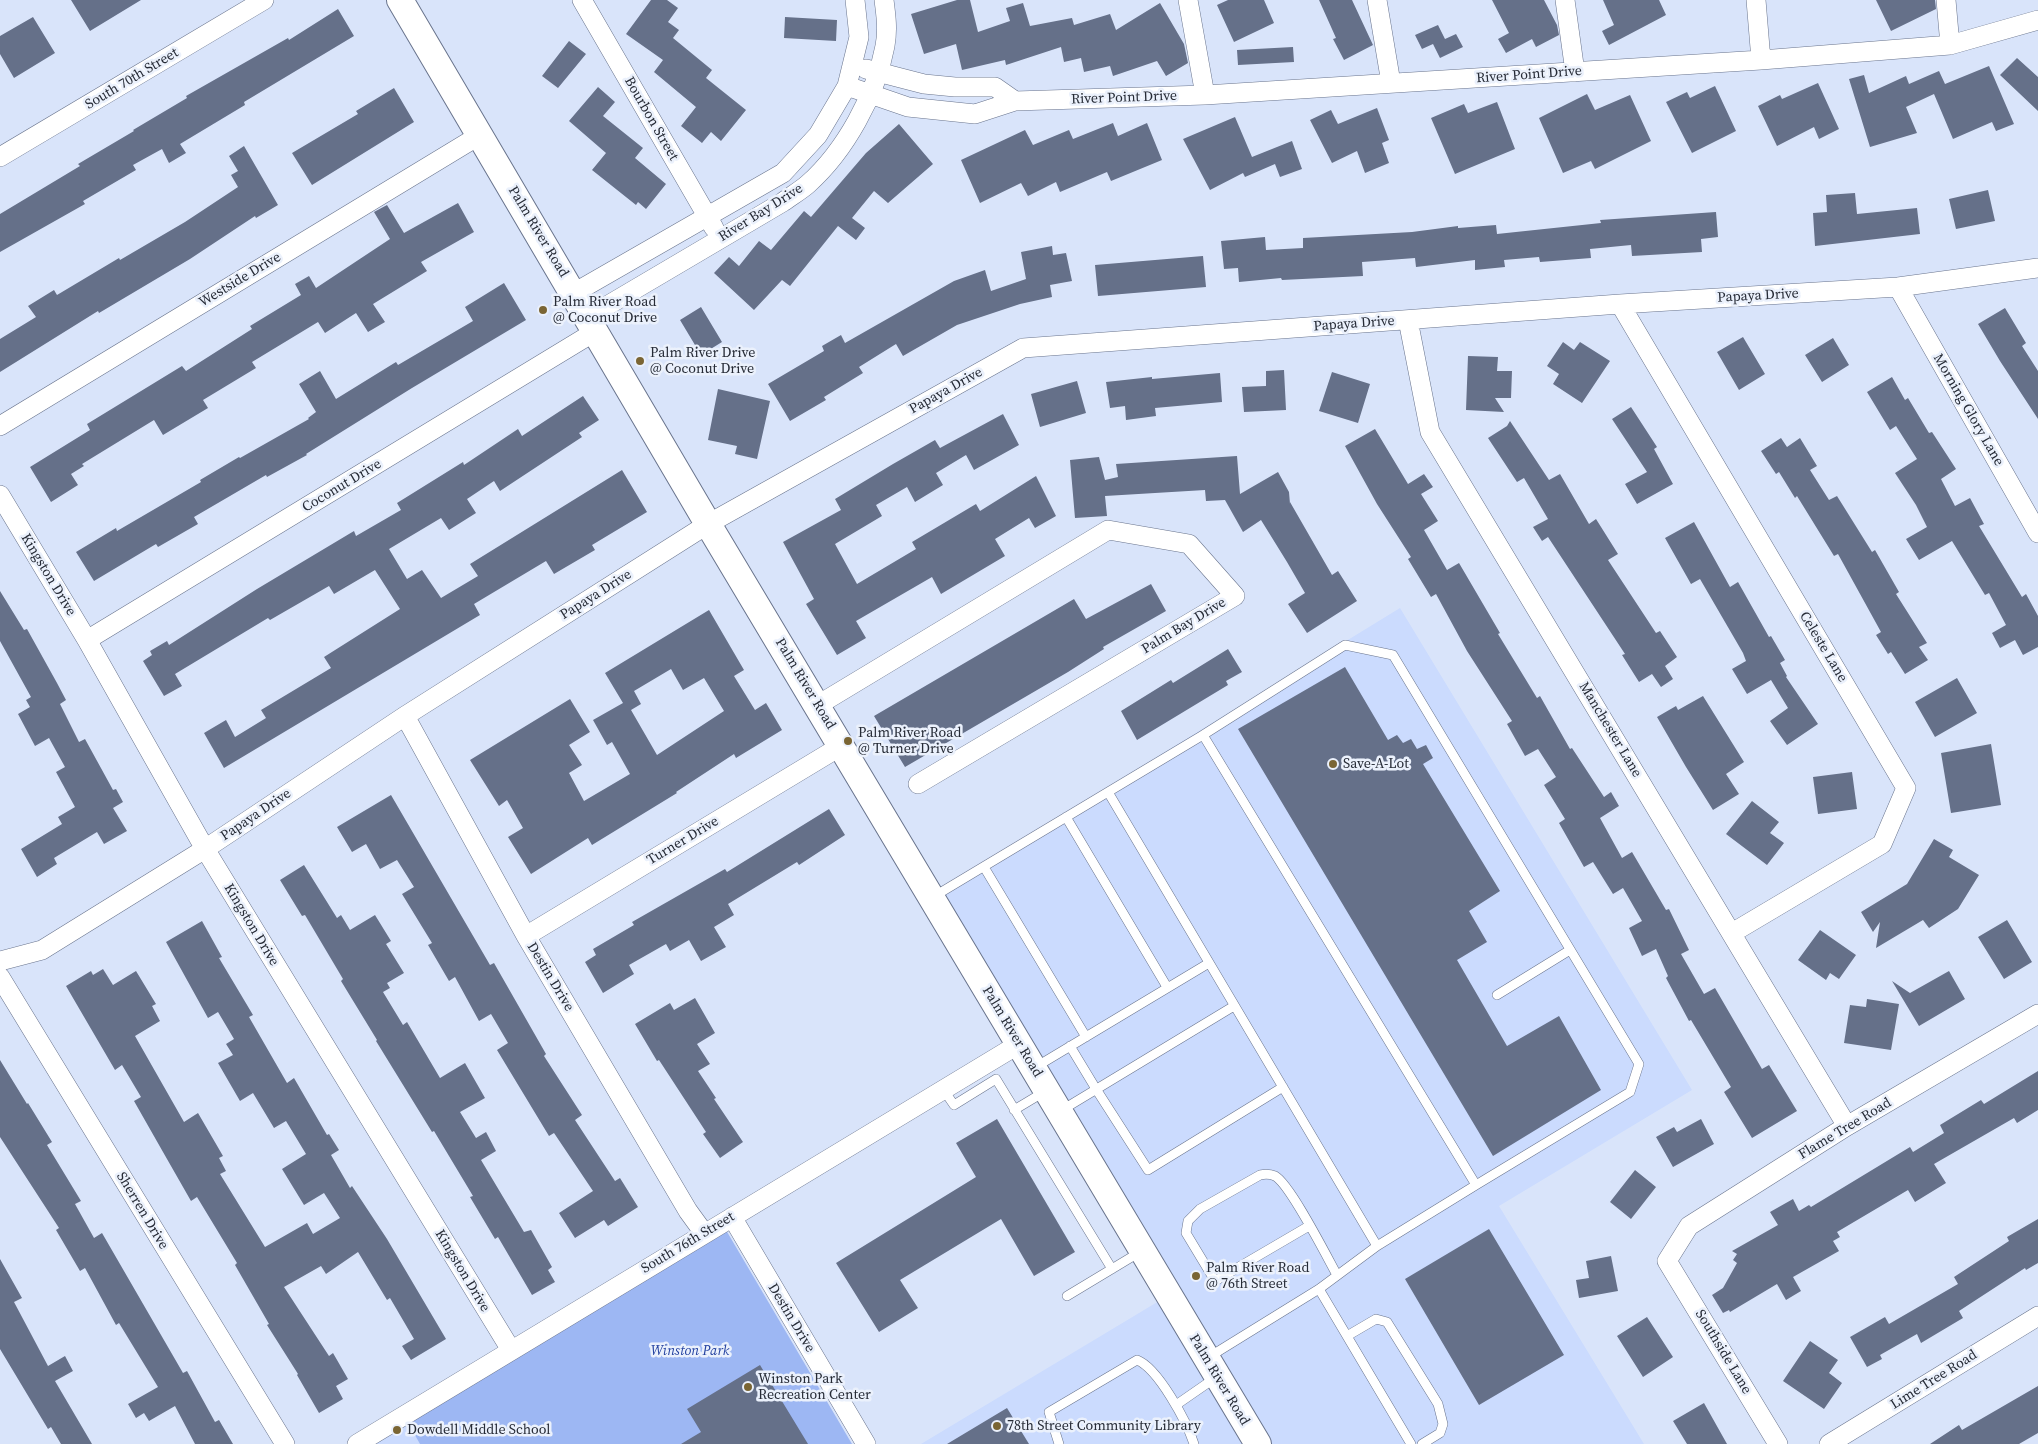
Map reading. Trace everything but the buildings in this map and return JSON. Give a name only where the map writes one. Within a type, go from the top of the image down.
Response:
[{"type":"street","name":"South 70th Street","points":[[0,158],[264,0]]},
{"type":"street","name":"Palm River Road","points":[[400,0],[574,293],[708,524],[818,705],[1258,1444]]},
{"type":"street","name":"Bourbon Street","points":[[582,0],[720,238]]},
{"type":"street","name":"River Bay Drive","points":[[574,293],[783,173],[818,135],[846,86],[859,37],[856,0]]},
{"type":"street","name":"River Bay Drive","points":[[592,324],[720,238],[807,185],[830,161],[849,135],[861,114],[877,72],[885,46],[887,25],[884,0]]},
{"type":"street","points":[[1188,0],[1205,95]]},
{"type":"street","points":[[1377,0],[1392,83]]},
{"type":"street","points":[[1565,0],[1575,72]]},
{"type":"street","points":[[1756,0],[1761,60]]},
{"type":"street","points":[[1946,0],[1950,45]]},
{"type":"street","name":"River Point Drive","points":[[846,86],[908,107],[976,114],[1015,101],[1205,95],[1761,60],[1950,45],[2038,20]]},
{"type":"street","points":[[852,65],[924,84],[995,87],[1015,101]]},
{"type":"street","name":"Westside Drive","points":[[0,426],[480,134]]},
{"type":"street","name":"Papaya Drive","points":[[0,962],[42,950],[205,849],[405,716],[708,524],[1023,348],[1620,304],[1898,287],[2038,268]]},
{"type":"street","name":"Morning Glory Lane","points":[[1898,287],[2038,533]]},
{"type":"street","name":"Celeste Lane","points":[[1620,304],[1906,788],[1882,844],[1732,933]]},
{"type":"street","name":"Manchester Lane","points":[[1408,320],[1430,432],[1847,1126]]},
{"type":"street","name":"Coconut Drive","points":[[87,640],[592,324]]},
{"type":"street","name":"Kingston Drive","points":[[0,495],[87,640],[205,849],[511,1350]]},
{"type":"street","name":"Palm Bay Drive","points":[[818,705],[1108,530],[1189,544],[1235,596],[918,784]]},
{"type":"street","name":"Destin Drive","points":[[405,716],[526,936],[688,1211],[704,1233]]},
{"type":"street","name":"Turner Drive","points":[[526,936],[841,746]]},
{"type":"street","name":"Sherren Drive","points":[[0,978],[285,1444]]},
{"type":"street","name":"Flame Tree Road","points":[[1667,1261],[1689,1226],[1847,1126],[2038,1014]]},
{"type":"street","name":"South 76th Street","points":[[358,1444],[943,1089],[990,1072],[1019,1044]]},
{"type":"street","name":"Destin Drive","points":[[732,1217],[866,1444]]},
{"type":"street","name":"Southside Lane","points":[[1667,1261],[1778,1444]]},
{"type":"street","name":"Lime Tree Road","points":[[1829,1444],[2038,1316]]},
{"type":"lane","points":[[932,898],[1203,735],[1345,645],[1393,654],[1639,1064],[1630,1092],[1377,1246],[1212,1368],[1176,1405]]},
{"type":"lane","points":[[1203,735],[1476,1184]]},
{"type":"lane","points":[[1108,792],[1377,1246]]},
{"type":"lane","points":[[1066,818],[1168,987]]},
{"type":"lane","points":[[984,867],[1086,1037]]},
{"type":"lane","points":[[1497,995],[1570,950]]},
{"type":"lane","points":[[1014,1110],[1047,1090],[1070,1046],[1209,962]]},
{"type":"lane","points":[[1047,1090],[1096,1090],[1234,1006]]},
{"type":"lane","points":[[1070,1046],[1148,1170],[1283,1087]]},
{"type":"lane","points":[[990,1072],[1112,1269]]},
{"type":"lane","points":[[1309,1226],[1215,1281],[1186,1233],[1188,1221],[1200,1209],[1260,1175],[1268,1174],[1276,1177],[1285,1187],[1309,1226],[1337,1275]]},
{"type":"lane","points":[[1067,1296],[1142,1251]]},
{"type":"lane","points":[[1319,1288],[1411,1444]]},
{"type":"lane","points":[[1347,1336],[1376,1319],[1387,1322],[1438,1404],[1443,1424],[1440,1433],[1422,1444]]},
{"type":"lane","points":[[1059,1444],[1049,1412],[1137,1360],[1145,1363],[1176,1405],[1194,1444]]},
{"type":"shaded area","points":[[1400,608],[1692,1090],[1499,1206],[1644,1444],[1267,1444],[935,893]]},
{"type":"shaded area","points":[[1164,1298],[1253,1444],[921,1444]]},
{"type":"shaded area","name":"Dowdell Middle School","points":[[405,1416],[422,1444],[357,1444]]},
{"type":"green space","name":"Winston Park","points":[[723,1225],[852,1444],[420,1444],[402,1412]]},
{"type":"place","name":"Palm River Road @ Coconut Drive","points":[[543,310]]},
{"type":"place","name":"Palm River Drive @ Coconut Drive","points":[[640,361]]},
{"type":"place","name":"Palm River Road @ Turner Drive","points":[[848,741]]},
{"type":"place","name":"Save-A-Lot","points":[[1333,764]]},
{"type":"place","name":"Palm River Road @ 76th Street","points":[[1196,1276]]},
{"type":"place","name":"Winston Park Recreation Center","points":[[748,1387]]},
{"type":"place","name":"78th Street Community Library","points":[[997,1426]]},
{"type":"place","name":"Dowdell Middle School","points":[[397,1430]]}]
